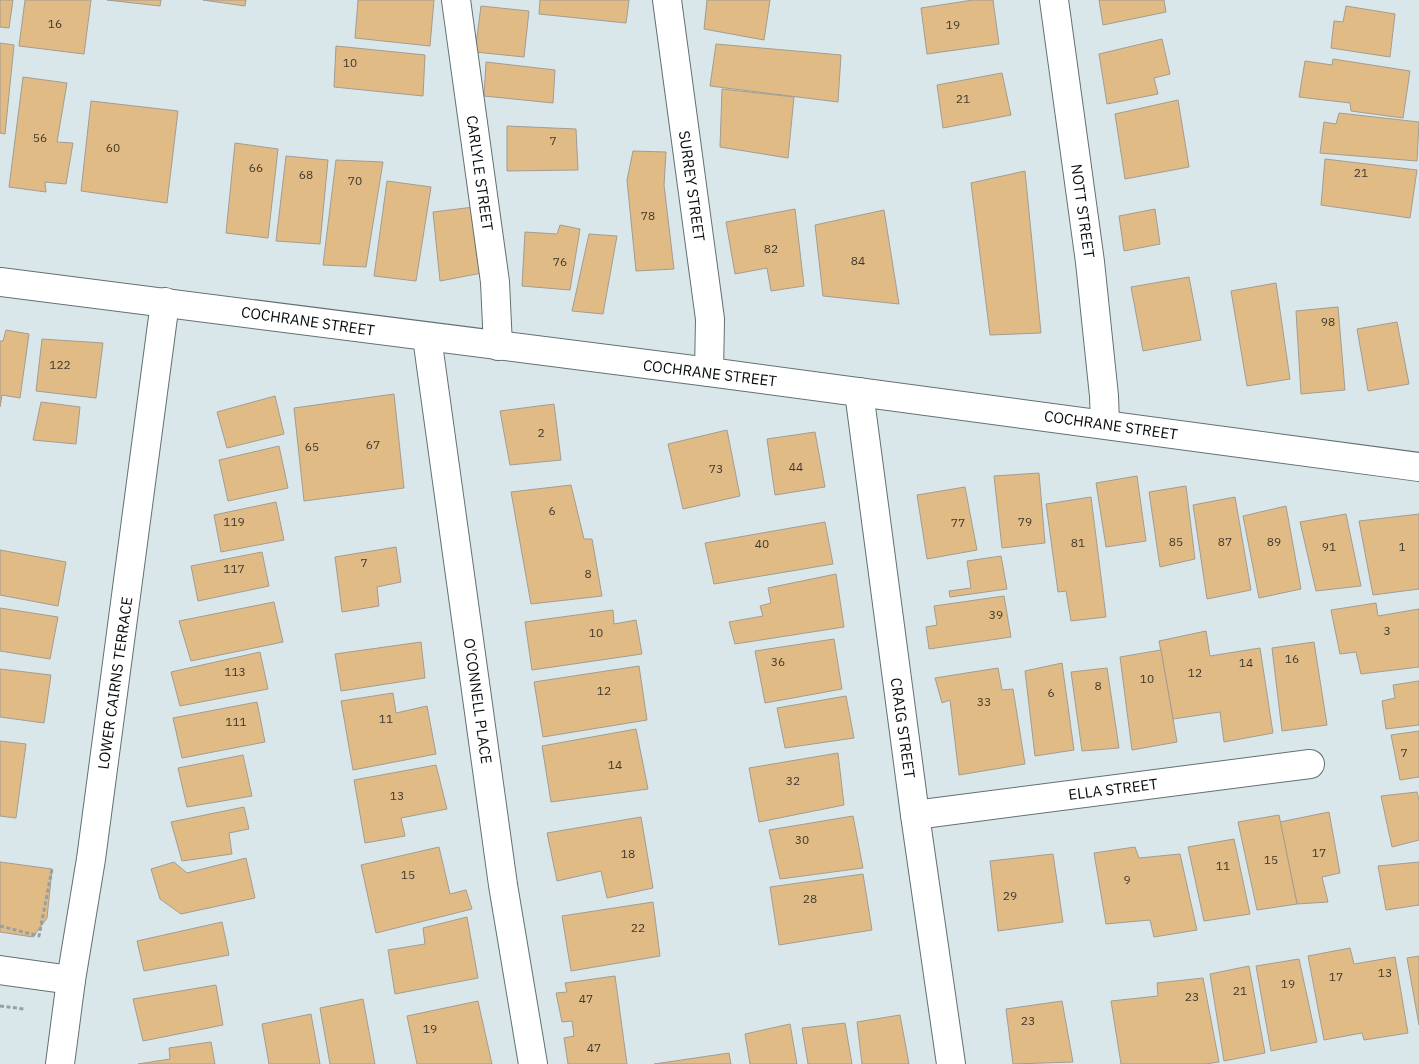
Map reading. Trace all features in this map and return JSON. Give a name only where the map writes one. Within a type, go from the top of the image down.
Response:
[{"type":"street","name":"CARLYLE STREET","points":[[456,0],[495,282],[498,346]]},
{"type":"street","name":"SURREY STREET","points":[[667,0],[710,319],[709,372]]},
{"type":"street","name":"NOTT STREET","points":[[1054,0],[1090,262],[1104,396],[1105,424]]},
{"type":"street","name":"COCHRANE STREET","points":[[0,282],[709,372],[1419,467]]},
{"type":"street","name":"LOWER CAIRNS TERRACE","points":[[60,1064],[71,980],[91,858],[166,302]]},
{"type":"street","name":"O'CONNELL PLACE","points":[[427,337],[503,885],[533,1064]]},
{"type":"street","name":"CRAIG STREET","points":[[858,392],[915,815],[951,1064]]},
{"type":"street","name":"ELLA STREET","points":[[915,815],[1310,764]]},
{"type":"street","points":[[0,970],[71,980]]},
{"type":"path","points":[[0,926],[39,936],[52,869]]},
{"type":"path","points":[[0,1006],[24,1009]]},
{"type":"building","points":[[0,0],[13,0],[9,28],[0,27]]},
{"type":"building","points":[[25,0],[91,0],[84,54],[19,46]]},
{"type":"building","points":[[107,0],[161,0],[160,6]]},
{"type":"building","points":[[203,0],[246,0],[245,6]]},
{"type":"building","points":[[358,0],[434,0],[430,46],[355,38]]},
{"type":"building","points":[[540,0],[629,0],[626,23],[539,14]]},
{"type":"building","points":[[707,0],[770,0],[764,40],[704,29]]},
{"type":"building","points":[[973,0],[993,0],[999,44],[927,54],[921,8]]},
{"type":"building","points":[[1099,0],[1164,0],[1166,12],[1103,25]]},
{"type":"building","points":[[481,6],[529,11],[524,57],[475,52]]},
{"type":"building","points":[[1346,6],[1395,14],[1390,57],[1331,48],[1334,21],[1343,22]]},
{"type":"building","points":[[1162,39],[1170,74],[1154,78],[1158,94],[1107,104],[1099,54]]},
{"type":"building","points":[[0,43],[14,45],[5,134],[0,133]]},
{"type":"building","points":[[716,44],[841,55],[838,102],[710,86]]},
{"type":"building","points":[[336,46],[425,55],[423,96],[334,87]]},
{"type":"building","points":[[1333,59],[1410,71],[1403,118],[1351,111],[1350,103],[1299,97],[1305,61],[1332,65]]},
{"type":"building","points":[[486,62],[555,70],[553,103],[484,96]]},
{"type":"building","points":[[1002,73],[1011,115],[943,128],[937,85]]},
{"type":"building","points":[[23,77],[67,83],[57,142],[73,143],[66,184],[45,182],[46,192],[9,187]]},
{"type":"building","points":[[722,89],[794,97],[788,158],[720,147]]},
{"type":"building","points":[[1178,100],[1189,167],[1125,179],[1115,114]]},
{"type":"building","points":[[91,101],[178,111],[167,203],[81,191]]},
{"type":"building","points":[[1339,113],[1419,122],[1417,161],[1320,153],[1324,122],[1336,124]]},
{"type":"building","points":[[507,126],[576,129],[578,170],[507,171]]},
{"type":"building","points":[[235,143],[278,149],[268,238],[226,233]]},
{"type":"building","points":[[633,151],[666,152],[664,185],[674,269],[636,271],[627,180]]},
{"type":"building","points":[[286,156],[328,160],[320,244],[276,241]]},
{"type":"building","points":[[1325,159],[1417,170],[1410,218],[1321,205]]},
{"type":"building","points":[[336,160],[383,162],[366,267],[323,265]]},
{"type":"building","points":[[1025,171],[1041,333],[990,335],[971,183]]},
{"type":"building","points":[[387,181],[431,187],[416,281],[374,276]]},
{"type":"building","points":[[474,207],[482,273],[440,281],[433,212]]},
{"type":"building","points":[[795,209],[804,286],[771,291],[767,268],[735,274],[726,222]]},
{"type":"building","points":[[1155,209],[1160,244],[1124,251],[1119,216]]},
{"type":"building","points":[[884,210],[899,304],[823,296],[815,225]]},
{"type":"building","points":[[560,225],[580,229],[570,290],[522,286],[525,232],[557,234]]},
{"type":"building","points":[[589,234],[617,236],[603,314],[572,311]]},
{"type":"building","points":[[1189,277],[1201,340],[1143,351],[1131,287]]},
{"type":"building","points":[[1276,283],[1290,379],[1247,386],[1231,291]]},
{"type":"building","points":[[1338,307],[1345,390],[1301,394],[1296,311]]},
{"type":"building","points":[[1397,322],[1409,384],[1368,391],[1357,329]]},
{"type":"building","points":[[6,330],[29,334],[20,398],[2,395],[0,407],[0,341],[3,341]]},
{"type":"building","points":[[42,339],[103,343],[96,398],[36,391]]},
{"type":"building","points":[[394,394],[404,488],[304,501],[294,408]]},
{"type":"building","points":[[275,396],[284,434],[227,448],[217,412]]},
{"type":"building","points":[[41,402],[80,407],[76,444],[33,440]]},
{"type":"building","points":[[554,404],[561,460],[510,465],[500,411]]},
{"type":"building","points":[[727,430],[740,496],[683,509],[668,444]]},
{"type":"building","points":[[815,432],[825,487],[775,495],[767,439]]},
{"type":"building","points":[[279,446],[288,488],[228,501],[219,460]]},
{"type":"building","points":[[1039,473],[1045,543],[1002,548],[994,476]]},
{"type":"building","points":[[1137,476],[1146,541],[1106,547],[1096,483]]},
{"type":"building","points":[[571,485],[584,539],[592,539],[602,596],[531,604],[511,492]]},
{"type":"building","points":[[1186,486],[1195,559],[1160,567],[1149,492]]},
{"type":"building","points":[[965,487],[977,550],[927,559],[917,495]]},
{"type":"building","points":[[1091,497],[1106,617],[1071,621],[1066,591],[1058,592],[1046,504]]},
{"type":"building","points":[[1235,497],[1251,590],[1207,599],[1193,505]]},
{"type":"building","points":[[276,502],[284,540],[221,552],[214,515]]},
{"type":"building","points":[[1286,506],[1301,589],[1259,598],[1243,516]]},
{"type":"building","points":[[1346,514],[1361,586],[1316,591],[1300,522]]},
{"type":"building","points":[[1419,514],[1419,589],[1373,595],[1359,521]]},
{"type":"building","points":[[825,522],[833,564],[714,584],[705,543]]},
{"type":"building","points":[[396,547],[401,582],[377,587],[379,606],[342,612],[335,557]]},
{"type":"building","points":[[0,550],[66,562],[58,606],[0,595]]},
{"type":"building","points":[[262,552],[269,586],[198,601],[191,566]]},
{"type":"building","points":[[1001,556],[1007,589],[950,597],[949,591],[971,588],[967,561]]},
{"type":"building","points":[[836,574],[844,627],[735,644],[729,622],[763,616],[760,606],[771,603],[768,588]]},
{"type":"building","points":[[1004,596],[1011,637],[929,649],[926,627],[937,625],[934,606]]},
{"type":"building","points":[[274,602],[283,642],[191,661],[179,621]]},
{"type":"building","points":[[1376,603],[1378,616],[1419,609],[1419,667],[1361,674],[1356,652],[1340,654],[1331,610]]},
{"type":"building","points":[[0,608],[58,617],[50,659],[0,651]]},
{"type":"building","points":[[613,610],[614,624],[636,620],[642,654],[532,670],[525,622]]},
{"type":"building","points":[[1206,631],[1210,656],[1260,648],[1273,733],[1224,742],[1220,712],[1173,719],[1159,641]]},
{"type":"building","points":[[834,639],[842,689],[765,703],[755,651]]},
{"type":"building","points":[[421,642],[425,678],[341,691],[335,654]]},
{"type":"building","points":[[1314,642],[1327,725],[1282,731],[1272,648]]},
{"type":"building","points":[[1161,650],[1177,742],[1132,750],[1120,657]]},
{"type":"building","points":[[260,652],[268,689],[180,706],[171,672]]},
{"type":"building","points":[[1062,663],[1074,750],[1035,756],[1025,671]]},
{"type":"building","points":[[639,666],[647,720],[543,737],[534,682]]},
{"type":"building","points":[[998,668],[1002,690],[1013,689],[1025,764],[959,775],[950,700],[942,703],[935,678]]},
{"type":"building","points":[[1107,668],[1119,748],[1082,751],[1071,672]]},
{"type":"building","points":[[0,669],[51,675],[44,723],[0,717]]},
{"type":"building","points":[[1419,681],[1419,725],[1386,729],[1382,701],[1395,698],[1393,685]]},
{"type":"building","points":[[393,693],[396,713],[427,706],[436,754],[353,770],[341,701]]},
{"type":"building","points":[[846,696],[854,738],[785,748],[777,708]]},
{"type":"building","points":[[257,702],[265,742],[182,758],[173,718]]},
{"type":"building","points":[[636,729],[648,789],[551,802],[542,746]]},
{"type":"building","points":[[1419,731],[1419,777],[1400,780],[1391,735]]},
{"type":"building","points":[[0,741],[26,744],[16,818],[0,816]]},
{"type":"building","points":[[838,753],[844,805],[759,822],[749,768]]},
{"type":"building","points":[[243,755],[252,796],[187,807],[178,768]]},
{"type":"building","points":[[436,765],[447,809],[401,818],[405,836],[365,843],[354,780]]},
{"type":"building","points":[[1417,792],[1419,800],[1419,840],[1392,847],[1381,796]]},
{"type":"building","points":[[244,807],[249,829],[229,833],[232,854],[182,861],[171,822]]},
{"type":"building","points":[[1329,812],[1340,873],[1322,877],[1328,902],[1297,904],[1280,822]]},
{"type":"building","points":[[1279,815],[1297,904],[1257,910],[1238,822]]},
{"type":"building","points":[[853,816],[863,868],[780,879],[769,830]]},
{"type":"building","points":[[641,817],[653,888],[607,898],[601,871],[557,881],[547,833]]},
{"type":"building","points":[[1234,839],[1250,914],[1204,921],[1188,847]]},
{"type":"building","points":[[439,847],[450,894],[466,890],[472,909],[376,933],[361,865]]},
{"type":"building","points":[[1135,847],[1139,858],[1180,854],[1197,930],[1154,937],[1150,920],[1106,924],[1094,853]]},
{"type":"building","points":[[1053,854],[1063,922],[998,931],[990,861]]},
{"type":"building","points":[[246,858],[255,898],[181,914],[160,899],[151,869],[174,862],[187,873]]},
{"type":"building","points":[[0,862],[52,869],[47,918],[33,937],[0,932]]},
{"type":"building","points":[[1419,862],[1419,905],[1386,910],[1378,866]]},
{"type":"building","points":[[863,874],[872,930],[779,945],[770,887]]},
{"type":"building","points":[[653,902],[660,956],[571,971],[562,916]]},
{"type":"building","points":[[467,917],[478,978],[395,994],[388,950],[425,944],[423,928]]},
{"type":"building","points":[[222,922],[229,955],[144,971],[137,941]]},
{"type":"building","points":[[1350,948],[1354,964],[1395,957],[1408,1033],[1364,1040],[1362,1033],[1324,1040],[1308,956]]},
{"type":"building","points":[[1419,956],[1419,1025],[1407,958]]},
{"type":"building","points":[[1299,959],[1317,1042],[1271,1051],[1256,966]]},
{"type":"building","points":[[1249,966],[1265,1053],[1224,1061],[1210,974]]},
{"type":"building","points":[[615,976],[627,1064],[568,1064],[564,1038],[574,1036],[572,1021],[562,1022],[556,993],[567,992],[565,983]]},
{"type":"building","points":[[1203,978],[1219,1062],[1205,1064],[1121,1064],[1111,1001],[1158,996],[1157,983]]},
{"type":"building","points":[[216,985],[223,1025],[143,1041],[133,999]]},
{"type":"building","points":[[363,999],[375,1064],[330,1064],[320,1008]]},
{"type":"building","points":[[478,1001],[492,1064],[417,1064],[407,1016]]},
{"type":"building","points":[[1062,1001],[1073,1062],[1013,1064],[1006,1009]]},
{"type":"building","points":[[311,1014],[320,1064],[269,1064],[262,1024]]},
{"type":"building","points":[[900,1015],[909,1064],[862,1064],[857,1022]]},
{"type":"building","points":[[845,1023],[852,1064],[808,1064],[802,1028]]},
{"type":"building","points":[[790,1024],[797,1064],[750,1064],[745,1034]]},
{"type":"building","points":[[211,1042],[215,1064],[138,1064],[170,1059],[169,1048]]},
{"type":"building","points":[[729,1053],[731,1064],[654,1064]]}]
